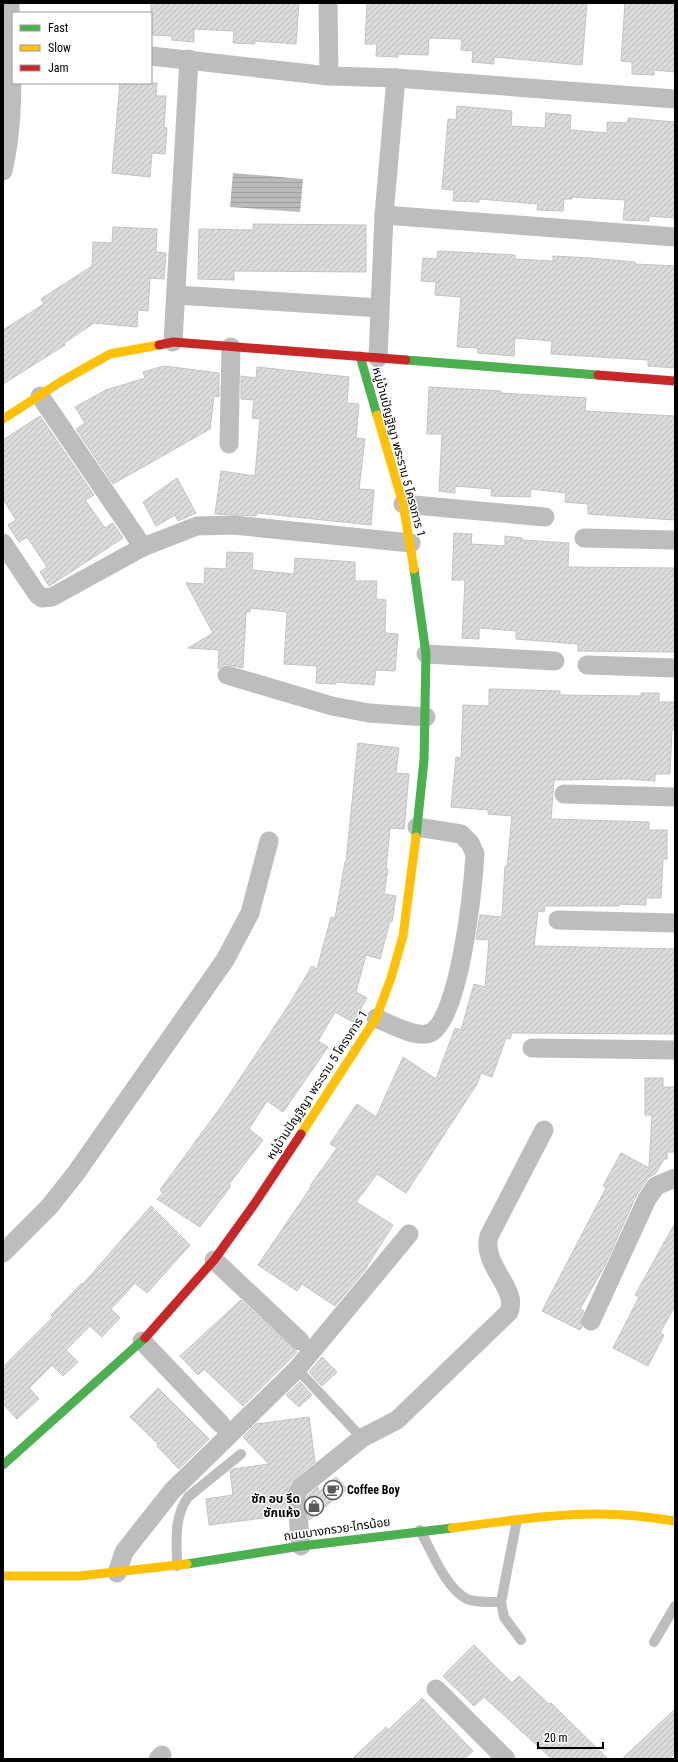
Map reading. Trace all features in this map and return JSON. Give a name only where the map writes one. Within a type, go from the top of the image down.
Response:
[{"type":"street","points":[[3,171],[9,147],[12,84],[10,3]]},
{"type":"street","points":[[328,3],[329,76]]},
{"type":"street","points":[[152,56],[189,59],[329,76],[396,78],[675,99]]},
{"type":"street","points":[[173,342],[189,59]]},
{"type":"street","points":[[369,357],[380,308],[384,215],[396,78]]},
{"type":"street","points":[[384,215],[675,237]]},
{"type":"street","points":[[176,295],[380,308]]},
{"type":"street","points":[[3,419],[110,354],[173,342],[231,348],[369,357],[675,381]]},
{"type":"street","points":[[229,444],[231,348]]},
{"type":"street","name":"หมู่บ้านปัญฐิญา พระราม 5 โครงการ 1","points":[[3,1465],[142,1341],[214,1260],[280,1166],[350,1060],[376,1018],[391,978],[403,936],[410,893],[424,760],[426,718],[426,654],[411,543],[369,357]]},
{"type":"street","points":[[40,396],[143,546]]},
{"type":"street","points":[[403,504],[545,517]]},
{"type":"street","points":[[3,543],[37,594],[42,598],[52,597],[143,546],[197,526],[233,525],[411,543]]},
{"type":"street","points":[[584,538],[675,540]]},
{"type":"street","points":[[426,654],[554,661]]},
{"type":"street","points":[[587,665],[675,668]]},
{"type":"street","points":[[227,675],[332,706],[369,713],[426,718]]},
{"type":"street","points":[[564,794],[675,797]]},
{"type":"street","points":[[376,1018],[415,1034],[429,1034],[440,1026],[448,1010],[454,992],[468,912],[475,854],[470,843],[461,834],[417,827]]},
{"type":"street","points":[[3,1253],[49,1207],[76,1174],[225,960],[250,912],[269,841]]},
{"type":"street","points":[[558,920],[675,923]]},
{"type":"street","points":[[532,1048],[675,1050]]},
{"type":"street","points":[[301,1546],[296,1496],[300,1488],[362,1438],[397,1420],[509,1312],[512,1305],[511,1298],[491,1262],[486,1245],[489,1236],[544,1130]]},
{"type":"street","points":[[591,1321],[647,1199],[656,1186],[675,1178]]},
{"type":"street","points":[[117,1573],[124,1552],[172,1491],[297,1368],[409,1234]]},
{"type":"street","points":[[214,1260],[300,1341]]},
{"type":"street","points":[[142,1341],[221,1424]]},
{"type":"street","name":"ถนนบางกรวย-ไทรน้อย","points":[[3,1576],[79,1576],[117,1573],[177,1566],[301,1546],[420,1530],[516,1520],[598,1514],[643,1516],[675,1521]]},
{"type":"street","points":[[436,1689],[506,1759]]},
{"type":"lane","points":[[297,1368],[362,1438]]},
{"type":"lane","points":[[177,1566],[177,1519],[182,1506],[188,1497],[241,1454]]},
{"type":"lane","points":[[516,1520],[501,1602],[504,1617],[521,1640]]},
{"type":"lane","points":[[420,1530],[447,1579],[459,1594],[468,1599],[501,1602]]},
{"type":"lane","points":[[654,1642],[675,1606]]},
{"type":"shaded area","points":[[233,173],[303,179],[300,212],[230,207]]},
{"type":"building","points":[[151,3],[299,3],[296,44],[255,41],[255,44],[233,43],[234,31],[194,29],[194,42],[172,40],[172,36],[152,35]]},
{"type":"building","points":[[367,3],[587,3],[582,65],[494,57],[494,64],[472,62],[473,51],[461,50],[462,39],[429,38],[428,55],[398,54],[398,57],[376,56],[377,44],[365,44]]},
{"type":"building","points":[[625,3],[675,3],[675,72],[654,70],[654,75],[632,74],[632,62],[621,61]]},
{"type":"building","points":[[157,83],[156,96],[166,96],[164,127],[167,128],[165,154],[152,153],[150,177],[112,173],[120,84]]},
{"type":"building","points":[[457,106],[512,111],[511,126],[545,128],[546,113],[571,115],[570,130],[607,133],[607,122],[627,123],[628,118],[675,122],[675,218],[649,216],[649,221],[623,220],[625,200],[572,197],[572,199],[564,199],[563,211],[537,210],[538,204],[479,199],[479,202],[453,201],[454,190],[442,189],[448,119],[456,120]]},
{"type":"building","points":[[253,224],[366,225],[366,272],[234,271],[234,280],[198,279],[199,229],[253,230]]},
{"type":"building","points":[[113,227],[157,229],[156,252],[166,253],[164,279],[150,278],[148,311],[138,310],[137,327],[94,323],[64,343],[65,345],[3,384],[3,330],[44,304],[41,299],[92,266],[93,242],[112,243]]},
{"type":"building","points":[[438,251],[515,255],[515,259],[553,261],[553,256],[635,262],[635,264],[675,266],[675,368],[648,366],[648,360],[551,354],[552,341],[515,338],[514,356],[478,353],[478,348],[457,347],[461,297],[435,295],[436,282],[421,281],[423,258],[437,259]]},
{"type":"building","points":[[164,366],[219,373],[219,397],[214,396],[210,429],[113,484],[76,429],[85,423],[75,407],[106,390],[145,378],[143,372]]},
{"type":"building","points":[[257,367],[349,377],[347,403],[359,404],[356,438],[365,439],[359,489],[374,490],[371,525],[257,513],[256,516],[215,514],[221,471],[255,476],[260,419],[252,418],[254,400],[241,399],[241,376],[256,378]]},
{"type":"building","points":[[429,387],[586,398],[585,411],[675,416],[675,520],[588,514],[588,504],[565,502],[566,493],[531,489],[530,497],[491,496],[492,489],[455,486],[455,493],[439,491],[442,434],[427,434]]},
{"type":"building","points":[[40,416],[94,495],[85,500],[105,528],[113,523],[123,538],[49,586],[40,572],[47,567],[27,537],[19,542],[8,525],[16,520],[3,499],[3,440]]},
{"type":"building","points":[[177,478],[196,513],[178,521],[175,515],[156,526],[143,502]]},
{"type":"building","points":[[454,533],[472,534],[471,544],[505,546],[505,536],[522,538],[522,540],[569,543],[568,567],[674,568],[675,652],[578,651],[578,644],[516,639],[516,631],[479,628],[479,639],[462,638],[465,580],[452,580]]},
{"type":"building","points":[[227,552],[253,553],[252,570],[294,574],[295,558],[355,562],[355,581],[377,581],[376,599],[386,600],[385,633],[398,634],[395,671],[376,670],[374,685],[336,682],[336,684],[316,683],[317,666],[284,664],[287,612],[250,608],[250,612],[246,612],[243,668],[225,664],[218,669],[219,650],[188,648],[213,633],[186,583],[204,584],[205,568],[226,569]]},
{"type":"building","points":[[489,689],[560,691],[560,695],[641,696],[641,693],[659,693],[659,702],[675,702],[675,730],[672,730],[670,774],[655,774],[655,781],[627,779],[554,780],[551,819],[649,822],[649,830],[667,830],[667,859],[663,859],[661,898],[646,898],[646,905],[619,904],[619,906],[545,906],[544,912],[538,911],[534,946],[675,949],[675,1034],[512,1033],[510,1039],[506,1038],[492,1077],[481,1073],[477,1084],[406,1193],[377,1174],[356,1202],[393,1225],[364,1271],[335,1306],[302,1284],[297,1291],[258,1265],[337,1148],[330,1144],[357,1104],[376,1117],[403,1057],[436,1079],[455,1028],[461,1030],[474,984],[485,987],[489,940],[476,939],[480,915],[502,917],[505,866],[507,867],[512,816],[488,814],[488,810],[451,807],[456,757],[461,758],[463,705],[489,706]]},
{"type":"building","points":[[358,743],[399,748],[396,773],[409,774],[404,829],[390,828],[386,869],[388,869],[384,894],[396,896],[392,922],[390,921],[380,959],[366,955],[356,992],[367,998],[353,1022],[335,1012],[318,1041],[328,1047],[283,1112],[267,1101],[249,1129],[263,1140],[229,1184],[231,1186],[200,1227],[157,1199],[163,1193],[160,1190],[223,1104],[290,1003],[312,966],[317,969],[331,917],[335,918],[346,862]]},
{"type":"building","points":[[645,1078],[663,1078],[663,1087],[675,1087],[675,1152],[667,1152],[667,1159],[664,1159],[655,1174],[649,1177],[637,1194],[604,1267],[580,1309],[584,1311],[581,1317],[582,1327],[580,1330],[542,1311],[606,1188],[603,1186],[621,1153],[649,1168],[652,1115],[645,1115]]},
{"type":"building","points":[[151,1206],[190,1245],[147,1293],[135,1283],[111,1309],[120,1318],[102,1337],[90,1326],[66,1350],[78,1362],[63,1376],[52,1365],[29,1388],[39,1399],[17,1419],[3,1404],[3,1367],[53,1317],[51,1315],[82,1283],[83,1284]]},
{"type":"building","points":[[675,1223],[675,1306],[660,1333],[664,1335],[648,1366],[613,1348],[639,1297],[635,1295]]},
{"type":"building","points":[[241,1300],[297,1352],[243,1406],[204,1369],[198,1375],[180,1356]]},
{"type":"building","points":[[322,1357],[337,1372],[322,1386],[309,1372]]},
{"type":"building","points":[[300,1382],[312,1395],[299,1407],[286,1395]]},
{"type":"building","points":[[158,1388],[209,1439],[179,1469],[157,1446],[158,1444],[130,1417]]},
{"type":"building","points":[[309,1417],[315,1462],[290,1483],[285,1497],[287,1515],[209,1525],[206,1499],[233,1495],[230,1471],[233,1469],[269,1464],[243,1437],[256,1424]]},
{"type":"building","points":[[336,1477],[347,1489],[309,1520],[307,1498],[318,1487],[319,1492]]},
{"type":"building","points":[[474,1645],[512,1683],[519,1676],[549,1704],[551,1703],[608,1759],[552,1759],[484,1697],[474,1706],[443,1676]]},
{"type":"building","points":[[422,1698],[473,1751],[464,1759],[352,1759],[386,1727],[388,1730]]},
{"type":"building","points":[[675,1709],[675,1754],[669,1759],[622,1759]]},
{"type":"traffic: fast","points":[[360,356],[377,415]]},
{"type":"traffic: fast","points":[[406,360],[598,375]]},
{"type":"traffic: fast","points":[[414,569],[426,654],[424,760],[416,837]]},
{"type":"traffic: fast","points":[[3,1465],[145,1338]]},
{"type":"traffic: fast","points":[[187,1564],[301,1546],[452,1528]]},
{"type":"traffic: slow","points":[[3,419],[62,381],[110,354],[159,345]]},
{"type":"traffic: slow","points":[[377,415],[403,504],[414,569]]},
{"type":"traffic: slow","points":[[301,1134],[376,1018],[391,978],[403,936],[416,837]]},
{"type":"traffic: slow","points":[[452,1528],[581,1514],[627,1515],[675,1521]]},
{"type":"traffic: slow","points":[[3,1576],[79,1576],[187,1564]]},
{"type":"traffic: jam","points":[[159,345],[173,342],[406,360]]},
{"type":"traffic: jam","points":[[598,375],[675,381]]},
{"type":"traffic: jam","points":[[145,1338],[214,1260],[253,1206],[301,1134]]},
{"type":"place","name":"Coffee Boy","points":[[333,1490]]},
{"type":"place","name":"ซัก อบ รีด ซักแห้ง","points":[[314,1506]]}]
